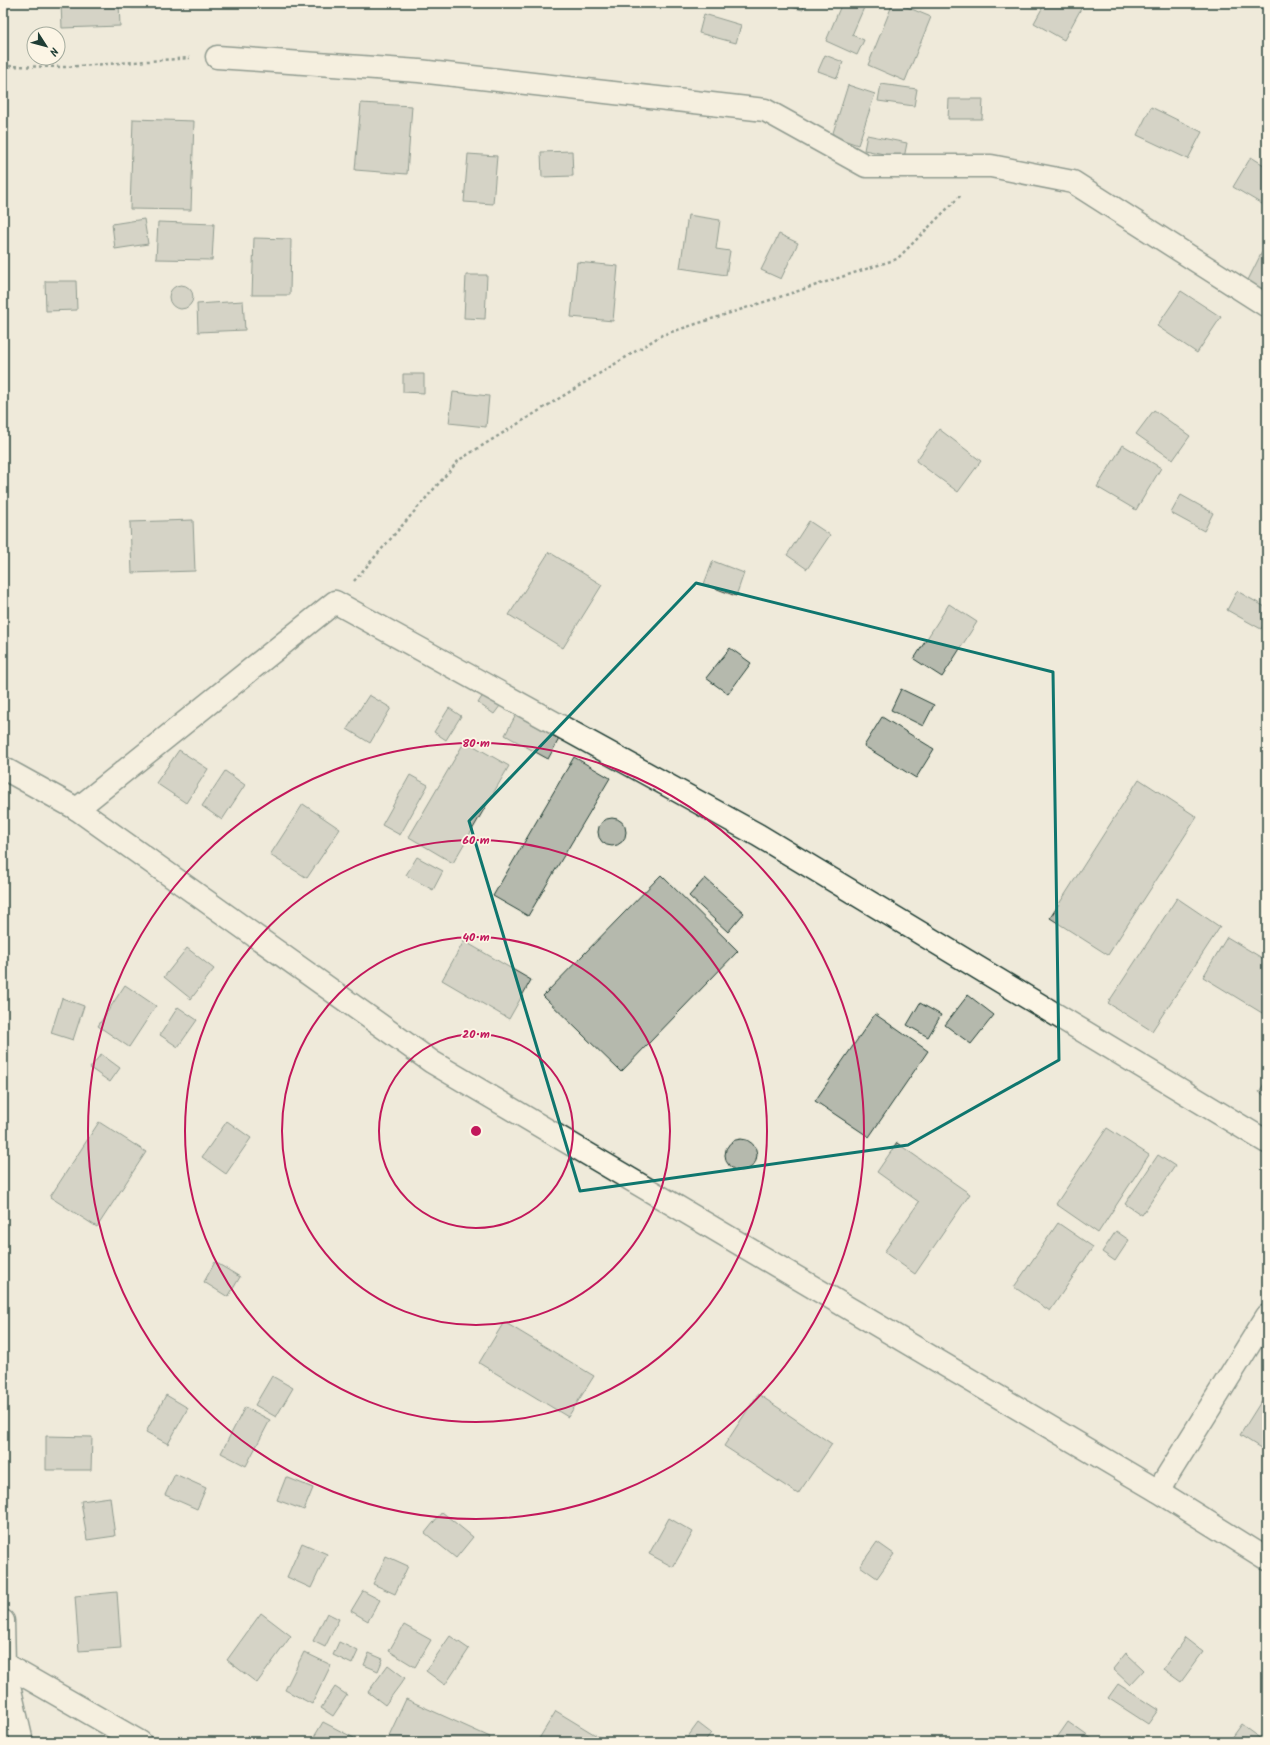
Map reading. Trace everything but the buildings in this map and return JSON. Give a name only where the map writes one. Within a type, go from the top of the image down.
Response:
[{"type":"street","points":[[217,57],[419,71],[765,110],[866,166],[991,166],[1073,182],[1267,306]]},
{"type":"street","points":[[77,809],[335,602],[758,835],[1267,1142]]},
{"type":"street","points":[[3,768],[77,809],[432,1062],[1158,1491],[1267,1559]]},
{"type":"street","points":[[1158,1491],[1267,1316]]},
{"type":"street","points":[[3,1621],[4,1664],[22,1742]]},
{"type":"street","points":[[4,1664],[140,1742]]},
{"type":"path","points":[[3,66],[65,67],[217,57]]},
{"type":"path","points":[[335,602],[459,460],[662,335],[896,259],[991,166]]},
{"type":"highlighted area","points":[[696,583],[1053,672],[1059,1060],[908,1145],[580,1191],[469,821]]}]
